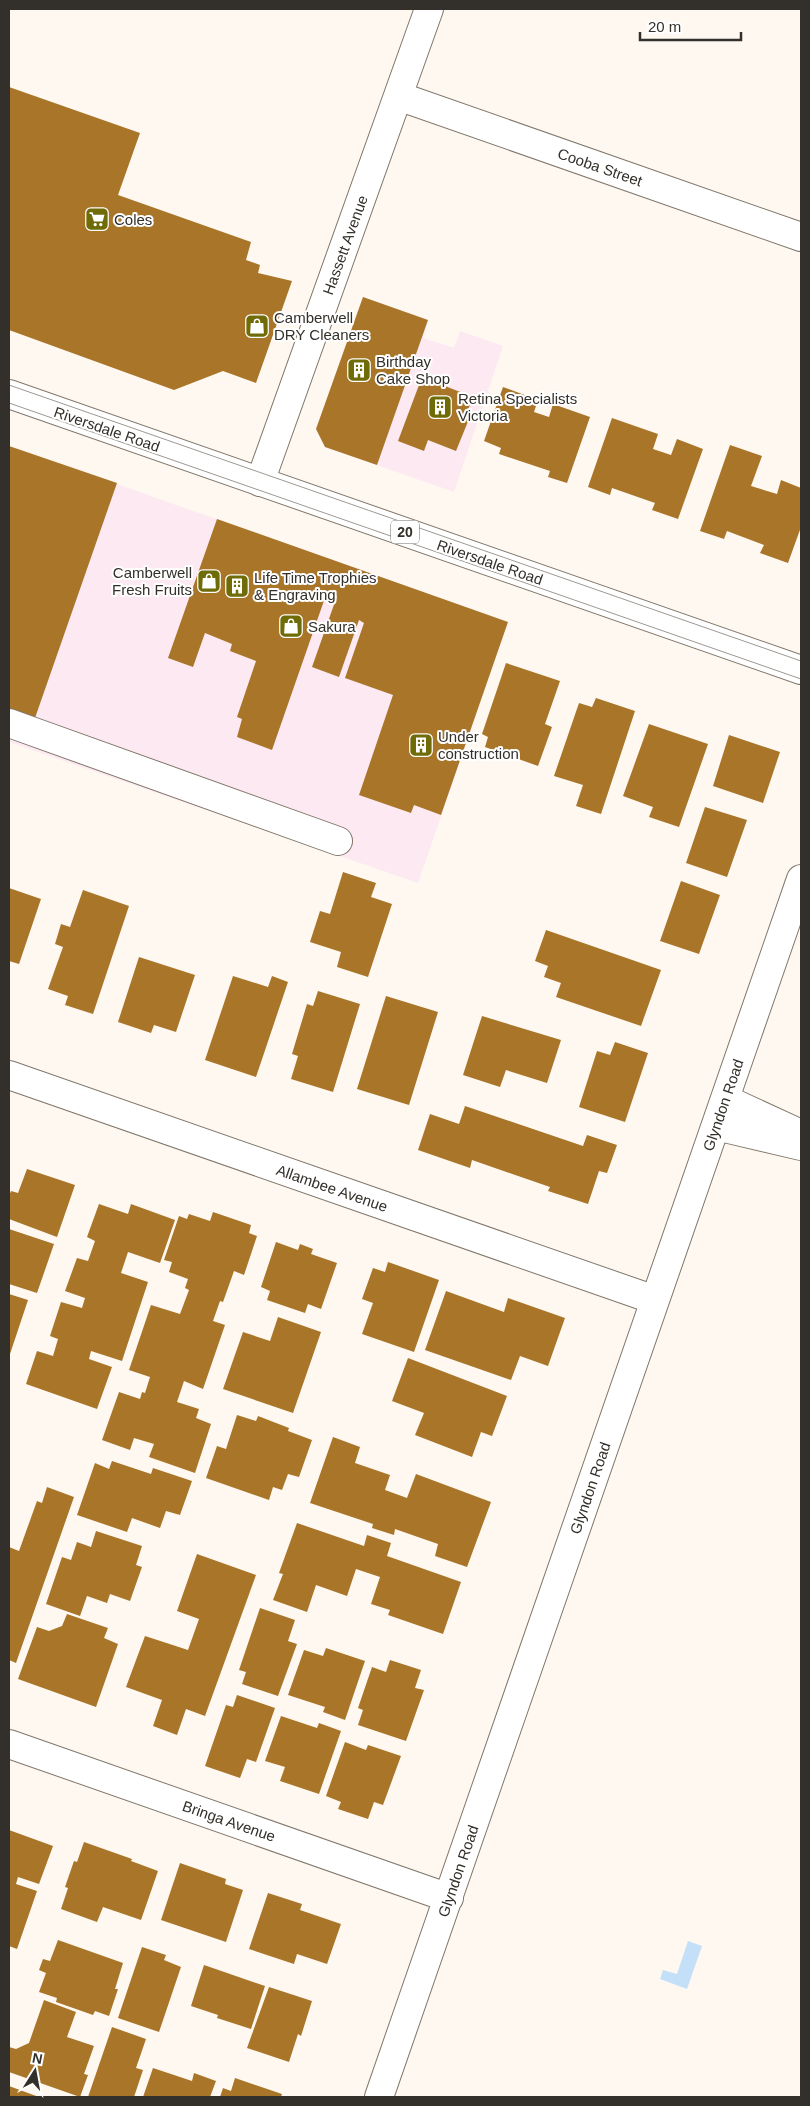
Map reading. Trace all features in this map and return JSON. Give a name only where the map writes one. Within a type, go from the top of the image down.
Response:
[{"type":"street","name":"Hassett Avenue","points":[[260,482],[429,9]]},
{"type":"street","name":"Cooba Street","points":[[398,96],[801,237]]},
{"type":"street","name":"Riversdale Road","points":[[9,394],[801,670]]},
{"type":"street","points":[[9,723],[338,840]]},
{"type":"street","name":"Glyndon Road","points":[[379,2097],[801,879]]},
{"type":"street","name":"Allambee Avenue","points":[[9,1075],[655,1300]]},
{"type":"street","points":[[725,1099],[801,1135]]},
{"type":"street","points":[[716,1126],[801,1146]]},
{"type":"street","name":"Bringa Avenue","points":[[9,1744],[449,1898]]},
{"type":"shaded area","points":[[363,297],[428,320],[423,338],[454,348],[460,331],[503,346],[454,492],[325,447],[316,429]]},
{"type":"shaded area","points":[[9,446],[508,622],[418,883],[9,742]]},
{"type":"water","points":[[688,1941],[702,1946],[687,1989],[660,1979],[663,1970],[677,1974]]},
{"type":"building","name":"Coles","points":[[9,87],[140,133],[118,195],[251,242],[246,260],[260,265],[258,273],[292,281],[256,383],[223,371],[174,390],[9,330]]},
{"type":"building","points":[[363,297],[428,320],[377,465],[325,447],[316,429]]},
{"type":"building","name":"Retina Specialists Victoria","points":[[422,377],[473,397],[465,418],[469,419],[456,451],[428,440],[424,451],[398,441]]},
{"type":"building","points":[[503,387],[538,400],[534,412],[549,417],[553,404],[590,417],[567,483],[548,477],[550,471],[499,454],[501,448],[484,441]]},
{"type":"building","points":[[612,418],[658,434],[653,449],[671,455],[677,439],[703,449],[678,519],[652,510],[655,503],[612,488],[610,495],[588,487]]},
{"type":"building","points":[[730,445],[762,456],[751,486],[777,494],[781,480],[801,488],[801,527],[788,563],[760,553],[764,545],[727,531],[724,539],[700,531]]},
{"type":"building","points":[[9,446],[117,483],[35,718],[9,709]]},
{"type":"building","points":[[217,519],[508,622],[441,815],[414,805],[411,813],[359,795],[393,695],[345,678],[364,623],[359,620],[339,677],[312,667],[337,596],[327,592],[272,750],[237,737],[242,719],[237,717],[256,661],[230,651],[232,644],[205,633],[193,667],[168,658]]},
{"type":"building","points":[[506,663],[560,681],[545,724],[552,727],[538,766],[485,747],[488,737],[482,734]]},
{"type":"building","points":[[596,698],[635,711],[601,814],[576,806],[583,785],[554,776],[579,703],[592,707]]},
{"type":"building","points":[[649,724],[708,744],[679,827],[649,817],[653,807],[623,796]]},
{"type":"building","points":[[729,735],[780,752],[763,803],[713,786]]},
{"type":"building","points":[[705,807],[747,820],[727,877],[686,863]]},
{"type":"building","points":[[343,872],[376,883],[371,897],[392,904],[368,977],[337,967],[341,952],[310,942],[320,911],[330,914]]},
{"type":"building","points":[[681,881],[720,895],[699,954],[660,941]]},
{"type":"building","points":[[9,888],[41,899],[19,964],[9,961]]},
{"type":"building","points":[[83,890],[129,906],[93,1014],[65,1005],[68,996],[48,989],[63,947],[55,944],[61,924],[70,927]]},
{"type":"building","points":[[546,930],[661,970],[641,1026],[556,997],[561,983],[544,977],[548,966],[535,961]]},
{"type":"building","points":[[139,957],[195,975],[176,1032],[154,1025],[151,1033],[118,1022]]},
{"type":"building","points":[[233,976],[268,987],[272,976],[288,982],[256,1077],[205,1060]]},
{"type":"building","points":[[318,991],[360,1004],[333,1092],[291,1079],[298,1056],[292,1054],[307,1004],[313,1006]]},
{"type":"building","points":[[386,996],[438,1012],[409,1105],[357,1089]]},
{"type":"building","points":[[482,1016],[561,1040],[547,1083],[506,1070],[500,1087],[463,1075]]},
{"type":"building","points":[[615,1042],[648,1053],[625,1122],[579,1107],[597,1051],[610,1055]]},
{"type":"building","points":[[465,1106],[583,1146],[587,1135],[617,1145],[607,1173],[599,1171],[588,1204],[548,1191],[550,1187],[472,1160],[470,1168],[418,1150],[430,1114],[459,1124]]},
{"type":"building","points":[[27,1169],[75,1185],[57,1237],[9,1219],[9,1196],[11,1191],[18,1193]]},
{"type":"building","points":[[99,1204],[128,1214],[131,1204],[175,1220],[160,1263],[128,1252],[121,1273],[148,1282],[122,1361],[91,1351],[89,1359],[112,1367],[97,1409],[26,1384],[37,1351],[53,1356],[58,1339],[50,1336],[61,1302],[82,1308],[85,1298],[65,1291],[77,1258],[88,1261],[95,1241],[87,1237]]},
{"type":"building","points":[[213,1212],[251,1225],[249,1233],[257,1236],[244,1275],[234,1271],[223,1302],[220,1301],[213,1321],[225,1325],[203,1389],[184,1381],[177,1402],[199,1409],[196,1418],[211,1424],[195,1473],[149,1457],[154,1444],[134,1438],[130,1450],[102,1440],[119,1392],[140,1399],[142,1392],[145,1393],[150,1377],[129,1370],[151,1305],[180,1314],[189,1290],[185,1288],[188,1279],[169,1272],[172,1262],[164,1260],[179,1216],[187,1219],[189,1214],[210,1221]]},
{"type":"building","points":[[9,1229],[54,1244],[37,1293],[9,1284]]},
{"type":"building","points":[[276,1242],[298,1250],[300,1244],[313,1249],[311,1254],[337,1263],[321,1309],[308,1304],[305,1313],[267,1300],[270,1291],[261,1287]]},
{"type":"building","points":[[388,1262],[439,1280],[414,1352],[362,1334],[373,1303],[362,1299],[373,1268],[385,1272]]},
{"type":"building","points":[[446,1291],[504,1312],[508,1298],[565,1318],[548,1366],[520,1356],[511,1380],[425,1350]]},
{"type":"building","points":[[9,1294],[28,1300],[9,1357]]},
{"type":"building","points":[[278,1317],[321,1332],[293,1413],[223,1389],[243,1332],[270,1341]]},
{"type":"building","points":[[408,1358],[507,1396],[492,1436],[481,1432],[472,1457],[415,1435],[424,1413],[392,1401]]},
{"type":"building","points":[[237,1415],[256,1421],[258,1416],[289,1428],[288,1431],[312,1440],[299,1477],[288,1474],[282,1490],[273,1487],[269,1500],[206,1478],[217,1446],[226,1449]]},
{"type":"building","points":[[333,1437],[360,1447],[355,1463],[390,1475],[385,1490],[407,1498],[416,1474],[491,1502],[467,1567],[435,1556],[438,1544],[395,1529],[394,1535],[372,1528],[373,1524],[310,1503]]},
{"type":"building","points":[[112,1461],[151,1474],[153,1468],[192,1481],[180,1515],[166,1511],[160,1528],[132,1518],[127,1532],[77,1515],[95,1463],[109,1469]]},
{"type":"building","points":[[47,1487],[74,1497],[16,1663],[9,1660],[9,1547],[19,1551],[37,1501],[42,1503]]},
{"type":"building","points":[[297,1523],[364,1546],[367,1535],[391,1543],[387,1556],[461,1582],[443,1634],[388,1615],[390,1610],[371,1604],[380,1577],[356,1569],[347,1596],[316,1585],[307,1612],[273,1600],[283,1574],[279,1573]]},
{"type":"building","points":[[96,1531],[142,1546],[136,1565],[142,1567],[130,1601],[110,1594],[107,1603],[87,1596],[80,1616],[46,1604],[62,1557],[71,1560],[77,1542],[91,1547]]},
{"type":"building","points":[[197,1554],[256,1575],[205,1716],[186,1709],[177,1735],[153,1726],[162,1700],[126,1687],[145,1636],[188,1650],[199,1619],[177,1611]]},
{"type":"building","points":[[260,1608],[295,1620],[288,1641],[297,1644],[278,1696],[242,1684],[246,1672],[239,1670]]},
{"type":"building","points":[[67,1614],[108,1628],[104,1638],[118,1644],[96,1707],[18,1679],[37,1627],[49,1631],[62,1626]]},
{"type":"building","points":[[326,1648],[365,1661],[345,1720],[323,1712],[325,1707],[288,1695],[304,1650],[323,1656]]},
{"type":"building","points":[[390,1660],[421,1670],[415,1688],[424,1690],[406,1741],[358,1725],[363,1710],[358,1708],[372,1667],[386,1672]]},
{"type":"building","points":[[237,1695],[275,1708],[256,1762],[247,1759],[240,1778],[205,1766],[226,1705],[233,1707]]},
{"type":"building","points":[[281,1716],[317,1728],[319,1723],[341,1731],[319,1794],[280,1781],[285,1767],[265,1761]]},
{"type":"building","points":[[345,1742],[366,1750],[368,1745],[401,1756],[383,1805],[374,1802],[368,1819],[338,1809],[341,1802],[326,1796]]},
{"type":"building","points":[[9,1830],[53,1846],[39,1884],[18,1877],[16,1884],[37,1891],[17,1949],[9,1946]]},
{"type":"building","points":[[84,1842],[132,1859],[131,1861],[158,1871],[141,1920],[103,1907],[97,1922],[61,1909],[68,1888],[65,1887],[74,1861],[77,1862]]},
{"type":"building","points":[[180,1863],[226,1879],[225,1884],[243,1890],[226,1942],[161,1920]]},
{"type":"building","points":[[268,1893],[302,1904],[300,1910],[341,1924],[327,1964],[297,1954],[294,1964],[249,1949]]},
{"type":"building","points":[[58,1940],[123,1963],[115,1989],[118,1989],[109,2016],[95,2011],[93,2015],[56,2002],[57,1998],[39,1992],[46,1973],[39,1970],[43,1959],[50,1961]]},
{"type":"building","points":[[142,1947],[166,1955],[164,1960],[181,1967],[159,2032],[118,2018]]},
{"type":"building","points":[[204,1965],[265,1986],[251,2029],[217,2018],[218,2015],[191,2006]]},
{"type":"building","points":[[269,1987],[312,2001],[301,2036],[298,2034],[289,2062],[247,2048]]},
{"type":"building","points":[[44,2000],[76,2012],[67,2037],[94,2046],[84,2074],[88,2075],[80,2097],[9,2072],[9,2047],[16,2049],[29,2043]]},
{"type":"building","points":[[112,2027],[146,2039],[136,2068],[143,2070],[134,2097],[88,2097]]},
{"type":"building","points":[[153,2068],[192,2081],[194,2073],[216,2081],[210,2097],[143,2097]]},
{"type":"building","points":[[235,2078],[282,2094],[281,2097],[220,2097],[223,2088],[231,2091]]},
{"type":"building","points":[[9,2086],[39,2097],[9,2097]]},
{"type":"tram line","points":[[9,385],[801,661]]},
{"type":"tram line","points":[[9,403],[801,679]]},
{"type":"place","name":"Coles","points":[[97,219]]},
{"type":"place","name":"Camberwell DRY Cleaners","points":[[257,326]]},
{"type":"place","name":"Birthday Cake Shop","points":[[359,370]]},
{"type":"place","name":"Retina Specialists Victoria","points":[[440,407]]},
{"type":"place","name":"Camberwell Fresh Fruits","points":[[209,581]]},
{"type":"place","name":"Life Time Trophies & Engraving","points":[[237,586]]},
{"type":"place","name":"Sakura","points":[[291,626]]},
{"type":"place","name":"Under construction","points":[[421,745]]}]
